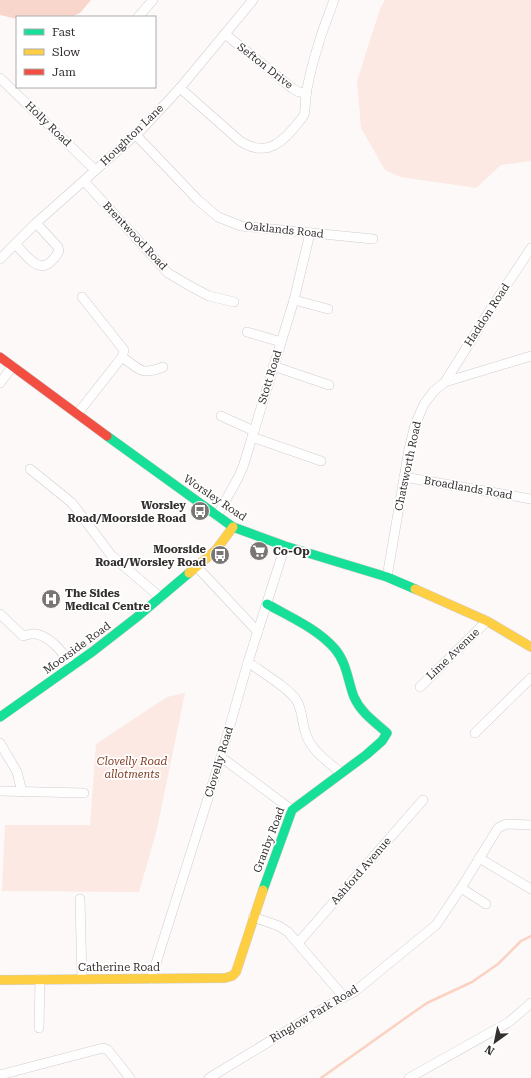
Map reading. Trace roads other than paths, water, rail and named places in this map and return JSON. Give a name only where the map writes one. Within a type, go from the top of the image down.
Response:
[{"type":"street","points":[[139,16],[153,0]]},
{"type":"street","name":"Houghton Lane","points":[[0,259],[36,223],[142,129],[180,88],[254,0]]},
{"type":"street","points":[[180,88],[240,141],[249,147],[269,147],[278,144],[301,119],[304,113],[318,45],[334,0]]},
{"type":"street","name":"Sefton Drive","points":[[225,34],[292,88],[299,92],[307,93]]},
{"type":"street","name":"Holly Road","points":[[0,78],[95,170]]},
{"type":"street","name":"Oaklands Road","points":[[135,134],[198,200],[218,217],[241,226],[373,239]]},
{"type":"street","name":"Brentwood Road","points":[[84,181],[168,273],[210,296],[234,302]]},
{"type":"street","points":[[14,244],[35,263],[42,267],[47,266],[55,258],[59,251],[58,246],[36,223]]},
{"type":"street","name":"Stott Road","points":[[217,516],[238,478],[253,434],[294,300],[310,233]]},
{"type":"street","name":"Haddon Road","points":[[445,382],[531,248]]},
{"type":"street","points":[[78,413],[122,357],[124,350],[82,297]]},
{"type":"street","points":[[294,300],[328,309]]},
{"type":"street","points":[[247,332],[280,342]]},
{"type":"street","name":"Chatsworth Road","points":[[387,577],[413,433],[419,414],[428,398],[445,382],[531,356]]},
{"type":"street","name":"Worsley Road","points":[[0,357],[233,527],[285,546],[387,577],[487,621],[531,647]]},
{"type":"street","points":[[122,357],[141,371],[147,372],[162,367]]},
{"type":"street","points":[[0,383],[13,366]]},
{"type":"street","points":[[273,366],[329,385]]},
{"type":"street","points":[[221,416],[253,434],[321,461]]},
{"type":"street","points":[[30,469],[72,503],[111,555],[161,598]]},
{"type":"street","name":"Broadlands Road","points":[[404,477],[531,499]]},
{"type":"street","name":"Moorside Road","points":[[0,717],[117,634],[197,567],[223,542],[233,527]]},
{"type":"street","name":"Clovelly Road","points":[[150,978],[221,758],[248,662],[285,546]]},
{"type":"street","points":[[197,567],[258,632]]},
{"type":"street","name":"Granby Road","points":[[236,972],[253,917],[292,810],[341,772],[374,749],[387,733],[358,705],[338,652],[333,646],[316,633],[267,604]]},
{"type":"street","points":[[0,614],[23,636],[35,634],[44,637],[60,650],[73,666]]},
{"type":"street","name":"Lime Avenue","points":[[420,687],[487,621]]},
{"type":"street","points":[[248,662],[293,696],[300,710],[308,740],[313,748],[341,772]]},
{"type":"street","points":[[475,733],[531,678]]},
{"type":"street","points":[[0,743],[17,772],[22,792]]},
{"type":"street","points":[[221,758],[292,810]]},
{"type":"street","points":[[0,792],[84,793]]},
{"type":"street","name":"Ashford Avenue","points":[[298,942],[423,800]]},
{"type":"street","name":"Ringlow Park Road","points":[[209,1078],[354,992],[436,925],[461,888],[492,837],[501,826],[514,824],[531,825]]},
{"type":"street","points":[[479,858],[531,889]]},
{"type":"street","points":[[461,888],[486,904]]},
{"type":"street","points":[[80,898],[82,979]]},
{"type":"street","points":[[253,917],[284,928],[298,942],[344,997]]},
{"type":"street","name":"Catherine Road","points":[[0,980],[226,978],[232,976],[236,972]]},
{"type":"street","points":[[40,980],[40,1028]]},
{"type":"street","points":[[409,1078],[509,1022],[531,1003]]},
{"type":"street","points":[[0,1075],[103,1048],[108,1050],[130,1078]]},
{"type":"waterway","points":[[321,1078],[427,1003],[472,982],[498,964],[521,941],[531,936]]},
{"type":"place","name":"Worsley Road/Moorside Road","points":[[200,511]]},
{"type":"place","name":"Co-Op","points":[[259,551]]},
{"type":"place","name":"Moorside Road/Worsley Road","points":[[220,555]]},
{"type":"place","name":"The Sides Medical Centre","points":[[51,599]]},
{"type":"park label","name":"Clovelly Road allotments","points":[[132,767]]}]
